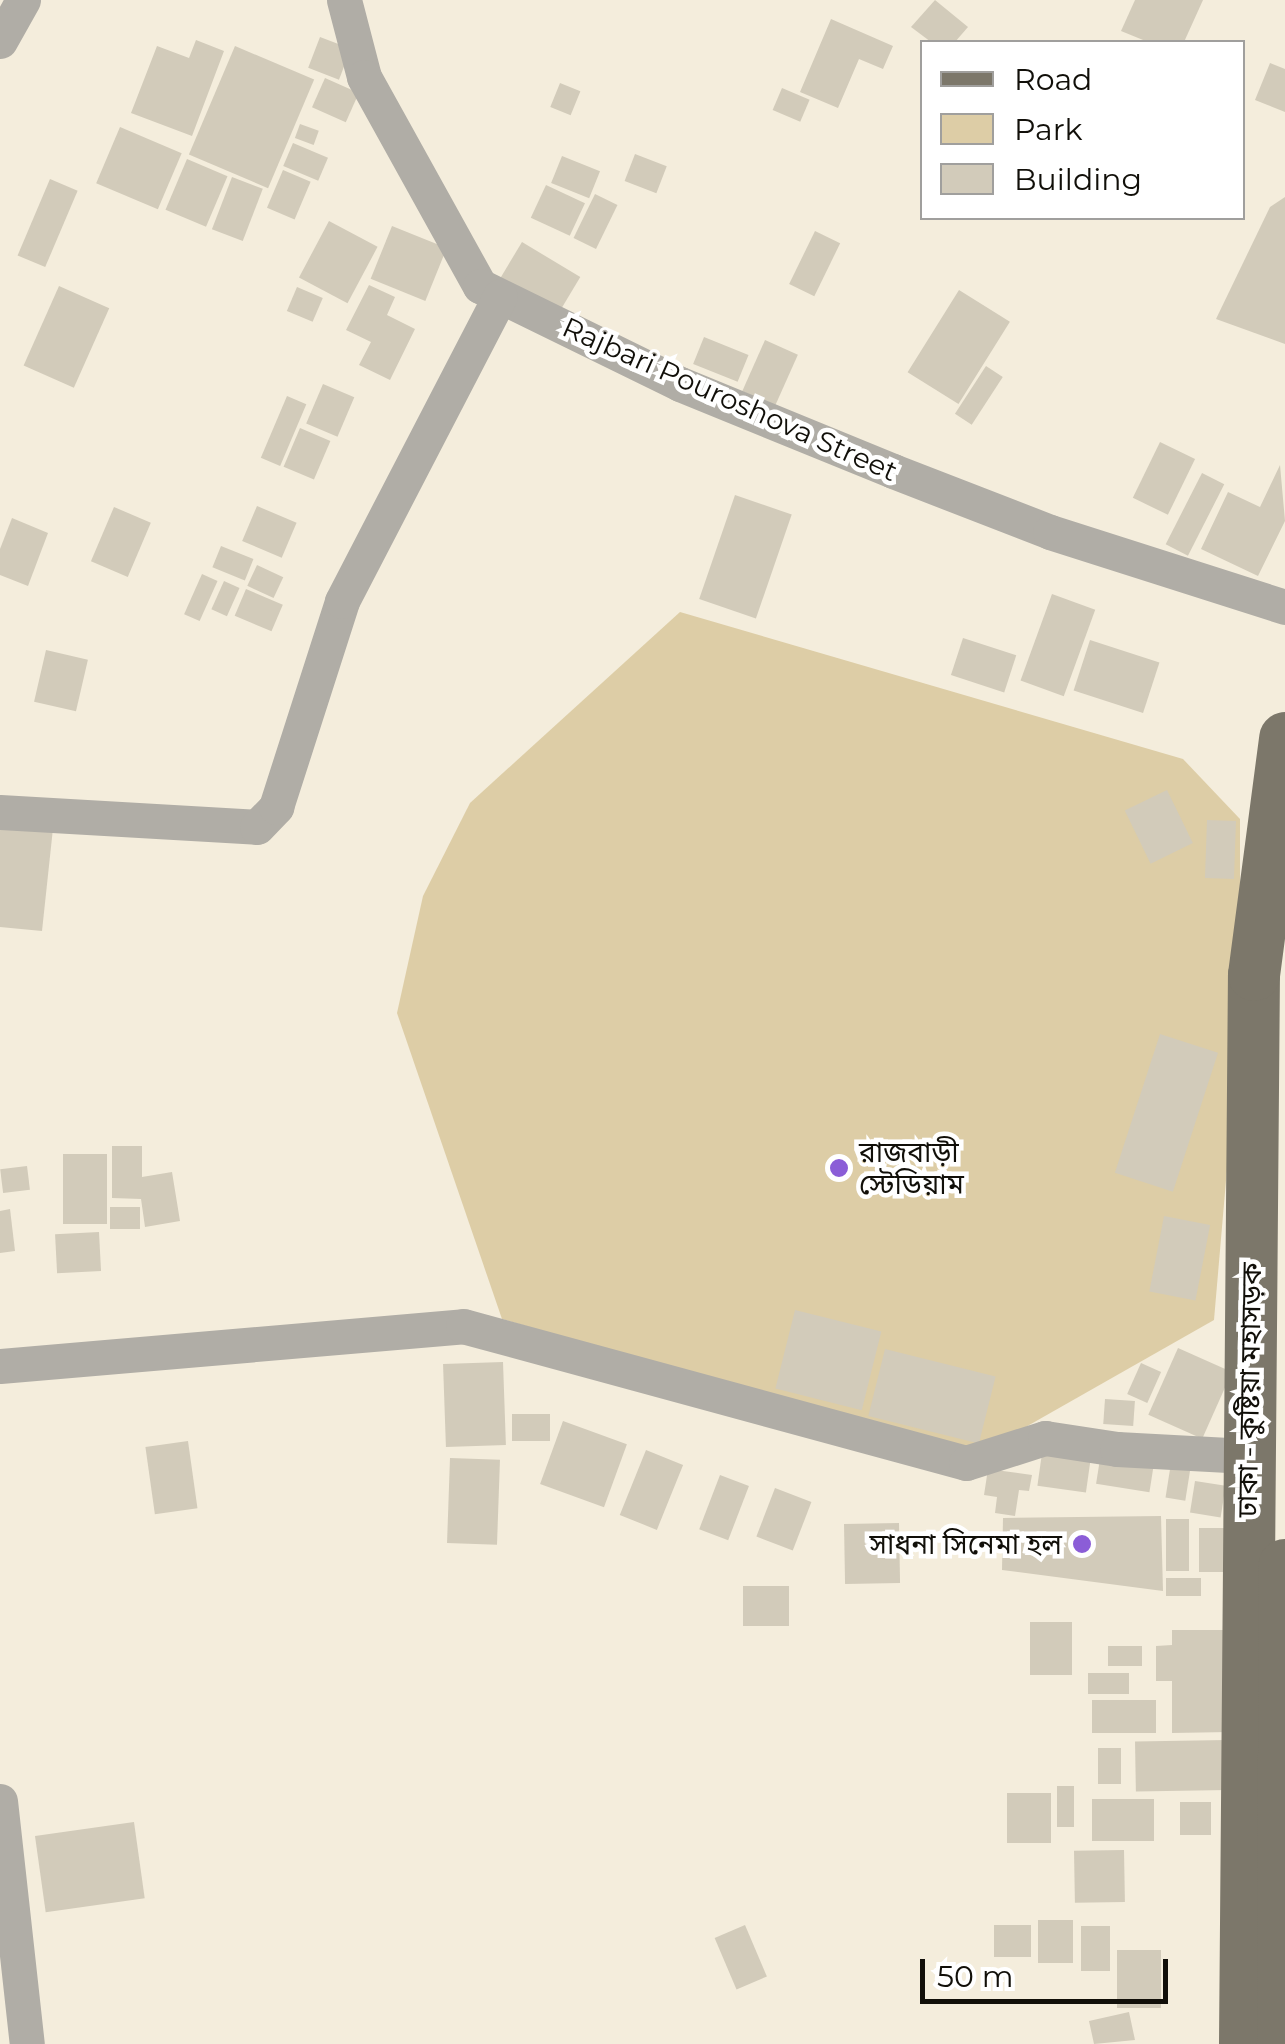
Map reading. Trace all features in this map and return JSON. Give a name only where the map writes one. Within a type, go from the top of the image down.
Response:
[{"type":"main road","name":"ঢাকা - কুষ্টিয়া মহাসড়ক","points":[[1245,2044],[1246,1456],[1258,1148],[1254,975],[1285,738]]},
{"type":"main road","points":[[1284,2044],[1285,1566]]},
{"type":"street","points":[[0,42],[23,0]]},
{"type":"street","name":"Rajbari Pouroshova Street","points":[[344,0],[364,78],[480,286],[680,384],[894,471],[1050,532],[1285,607]]},
{"type":"street","points":[[0,812],[257,827],[276,807],[342,601],[500,296]]},
{"type":"street","points":[[0,1366],[463,1326],[966,1463],[1045,1438],[1117,1449],[1246,1456]]},
{"type":"street","points":[[0,1801],[27,2044]]},
{"type":"green space","name":"রাজবাড়ী স্টেডিয়াম","points":[[680,612],[1183,759],[1240,819],[1240,1018],[1214,1320],[973,1457],[502,1319],[397,1013],[423,896],[470,803]]},
{"type":"building","points":[[935,0],[968,27],[957,40],[928,40],[911,27]]},
{"type":"building","points":[[1135,0],[1203,0],[1185,40],[1143,40],[1121,31]]},
{"type":"building","points":[[831,19],[893,46],[883,69],[859,59],[838,108],[800,92]]},
{"type":"building","points":[[320,37],[351,49],[339,80],[308,68]]},
{"type":"building","points":[[196,40],[224,51],[192,136],[131,113],[157,46],[189,58]]},
{"type":"building","points":[[235,46],[314,80],[268,188],[189,155]]},
{"type":"building","points":[[1270,63],[1285,69],[1285,112],[1255,100]]},
{"type":"building","points":[[325,78],[359,93],[346,122],[312,107]]},
{"type":"building","points":[[560,83],[580,91],[571,115],[550,107]]},
{"type":"building","points":[[782,88],[810,100],[800,122],[773,110]]},
{"type":"building","points":[[300,124],[319,131],[314,145],[295,138]]},
{"type":"building","points":[[120,127],[182,153],[158,209],[96,183]]},
{"type":"building","points":[[293,143],[328,158],[318,181],[283,166]]},
{"type":"building","points":[[635,154],[667,166],[656,193],[625,181]]},
{"type":"building","points":[[562,156],[600,171],[589,198],[551,183]]},
{"type":"building","points":[[187,159],[228,176],[206,227],[166,210]]},
{"type":"building","points":[[283,170],[311,182],[295,219],[267,208]]},
{"type":"building","points":[[232,177],[263,189],[243,241],[212,229]]},
{"type":"building","points":[[50,179],[78,191],[45,267],[18,255]]},
{"type":"building","points":[[546,185],[585,203],[570,236],[531,218]]},
{"type":"building","points":[[595,194],[617,205],[596,249],[574,238]]},
{"type":"building","points":[[1285,197],[1285,344],[1216,319],[1270,207]]},
{"type":"building","points":[[329,221],[378,247],[348,303],[299,278]]},
{"type":"building","points":[[392,226],[447,248],[425,301],[371,279]]},
{"type":"building","points":[[815,231],[840,243],[814,296],[789,284]]},
{"type":"building","points":[[522,242],[580,277],[557,316],[498,281]]},
{"type":"building","points":[[369,285],[395,297],[387,315],[415,329],[390,380],[359,365],[371,342],[346,330]]},
{"type":"building","points":[[59,286],[109,308],[74,388],[24,365]]},
{"type":"building","points":[[297,287],[323,298],[313,322],[287,311]]},
{"type":"building","points":[[959,290],[1010,322],[958,404],[908,372]]},
{"type":"building","points":[[704,337],[749,355],[738,382],[693,364]]},
{"type":"building","points":[[765,340],[798,355],[775,406],[742,391]]},
{"type":"building","points":[[986,366],[1003,377],[972,425],[955,414]]},
{"type":"building","points":[[323,384],[354,397],[337,437],[306,424]]},
{"type":"building","points":[[287,396],[306,404],[280,466],[261,458]]},
{"type":"building","points":[[300,428],[330,441],[314,480],[284,467]]},
{"type":"building","points":[[1160,442],[1195,459],[1168,515],[1133,498]]},
{"type":"building","points":[[1280,465],[1285,521],[1258,576],[1201,549],[1228,492],[1260,507]]},
{"type":"building","points":[[1202,473],[1224,484],[1188,556],[1166,544]]},
{"type":"building","points":[[735,495],[792,515],[756,619],[699,599]]},
{"type":"building","points":[[257,506],[297,523],[282,558],[242,541]]},
{"type":"building","points":[[114,507],[151,523],[128,577],[91,561]]},
{"type":"building","points":[[12,518],[48,533],[28,586],[0,575],[0,549]]},
{"type":"building","points":[[221,546],[253,559],[245,580],[212,567]]},
{"type":"building","points":[[257,565],[283,577],[274,598],[247,586]]},
{"type":"building","points":[[202,574],[218,581],[200,621],[184,614]]},
{"type":"building","points":[[224,581],[240,588],[227,616],[211,609]]},
{"type":"building","points":[[246,589],[283,605],[271,631],[235,616]]},
{"type":"building","points":[[1052,594],[1095,610],[1064,696],[1021,680]]},
{"type":"building","points":[[963,638],[1016,655],[1004,692],[951,675]]},
{"type":"building","points":[[1090,640],[1159,663],[1143,713],[1074,690]]},
{"type":"building","points":[[46,650],[88,660],[76,711],[34,702]]},
{"type":"building","points":[[1167,790],[1193,843],[1151,864],[1125,811]]},
{"type":"building","points":[[0,813],[54,819],[42,931],[0,927]]},
{"type":"building","points":[[1207,820],[1236,821],[1234,879],[1205,878]]},
{"type":"building","points":[[1160,1034],[1218,1053],[1173,1192],[1115,1173]]},
{"type":"building","points":[[112,1146],[142,1146],[142,1177],[172,1172],[180,1221],[145,1227],[141,1199],[112,1198]]},
{"type":"building","points":[[63,1154],[107,1154],[107,1224],[63,1224]]},
{"type":"building","points":[[27,1166],[30,1190],[3,1193],[0,1169]]},
{"type":"building","points":[[110,1207],[140,1207],[140,1229],[110,1229]]},
{"type":"building","points":[[10,1209],[15,1251],[0,1253],[0,1211]]},
{"type":"building","points":[[1164,1216],[1210,1225],[1195,1301],[1149,1292]]},
{"type":"building","points":[[99,1232],[101,1271],[57,1273],[55,1234]]},
{"type":"building","points":[[795,1310],[881,1332],[862,1410],[775,1389]]},
{"type":"building","points":[[1178,1348],[1232,1372],[1202,1439],[1148,1415]]},
{"type":"building","points":[[885,1349],[996,1377],[979,1444],[868,1416]]},
{"type":"building","points":[[503,1362],[506,1445],[446,1447],[443,1364]]},
{"type":"building","points":[[1141,1363],[1161,1372],[1147,1403],[1127,1394]]},
{"type":"building","points":[[1105,1399],[1135,1401],[1133,1426],[1103,1424]]},
{"type":"building","points":[[512,1414],[550,1414],[550,1441],[512,1441]]},
{"type":"building","points":[[563,1421],[627,1444],[604,1507],[540,1484]]},
{"type":"building","points":[[188,1441],[197,1508],[155,1514],[145,1447]]},
{"type":"building","points":[[646,1450],[683,1465],[657,1530],[620,1515]]},
{"type":"building","points":[[1042,1453],[1091,1460],[1086,1492],[1037,1486]]},
{"type":"building","points":[[450,1458],[500,1460],[497,1545],[447,1543]]},
{"type":"building","points":[[1100,1459],[1153,1467],[1149,1492],[1096,1484]]},
{"type":"building","points":[[1171,1463],[1191,1466],[1185,1501],[1166,1498]]},
{"type":"building","points":[[988,1469],[1032,1475],[1029,1491],[1019,1490],[1015,1516],[995,1513],[997,1497],[984,1495]]},
{"type":"building","points":[[720,1475],[749,1486],[728,1540],[699,1529]]},
{"type":"building","points":[[1195,1481],[1226,1486],[1221,1517],[1190,1513]]},
{"type":"building","points":[[775,1488],[811,1502],[793,1551],[756,1537]]},
{"type":"building","name":"সাধনা সিনেমা হল","points":[[1161,1516],[1163,1591],[1002,1570],[1003,1518]]},
{"type":"building","points":[[1166,1519],[1189,1519],[1189,1571],[1166,1571]]},
{"type":"building","points":[[899,1523],[900,1583],[845,1584],[844,1524]]},
{"type":"building","points":[[1199,1528],[1225,1528],[1225,1572],[1199,1572]]},
{"type":"building","points":[[1166,1578],[1201,1578],[1201,1596],[1166,1596]]},
{"type":"building","points":[[743,1586],[789,1586],[789,1626],[743,1626]]},
{"type":"building","points":[[1030,1622],[1072,1622],[1072,1675],[1030,1675]]},
{"type":"building","points":[[1172,1630],[1230,1630],[1230,1732],[1172,1733],[1172,1681],[1156,1681],[1156,1646],[1172,1645]]},
{"type":"building","points":[[1108,1646],[1142,1646],[1142,1666],[1108,1666]]},
{"type":"building","points":[[1088,1673],[1129,1673],[1129,1694],[1088,1694]]},
{"type":"building","points":[[1092,1700],[1156,1700],[1156,1733],[1092,1733]]},
{"type":"building","points":[[1227,1740],[1228,1790],[1136,1792],[1135,1742]]},
{"type":"building","points":[[1098,1748],[1121,1748],[1121,1784],[1098,1784]]},
{"type":"building","points":[[1057,1786],[1074,1786],[1074,1827],[1057,1827]]},
{"type":"building","points":[[1007,1793],[1051,1793],[1051,1843],[1007,1843]]},
{"type":"building","points":[[1092,1799],[1154,1799],[1154,1841],[1092,1841]]},
{"type":"building","points":[[1180,1802],[1211,1802],[1211,1835],[1180,1835]]},
{"type":"building","points":[[134,1822],[145,1898],[46,1912],[35,1836]]},
{"type":"building","points":[[1124,1850],[1125,1902],[1075,1903],[1074,1851]]},
{"type":"building","points":[[1038,1920],[1073,1920],[1073,1963],[1038,1963]]},
{"type":"building","points":[[745,1925],[767,1977],[737,1989],[715,1938]]},
{"type":"building","points":[[994,1925],[1031,1925],[1031,1957],[994,1957]]},
{"type":"building","points":[[1081,1926],[1110,1926],[1110,1971],[1081,1971]]},
{"type":"building","points":[[1117,1950],[1161,1950],[1161,2008],[1117,2008]]},
{"type":"building","points":[[1129,2012],[1135,2040],[1094,2044],[1089,2021]]},
{"type":"place","name":"রাজবাড়ী স্টেডিয়াম","points":[[839,1168]]},
{"type":"place","name":"সাধনা সিনেমা হল","points":[[1082,1544]]}]
